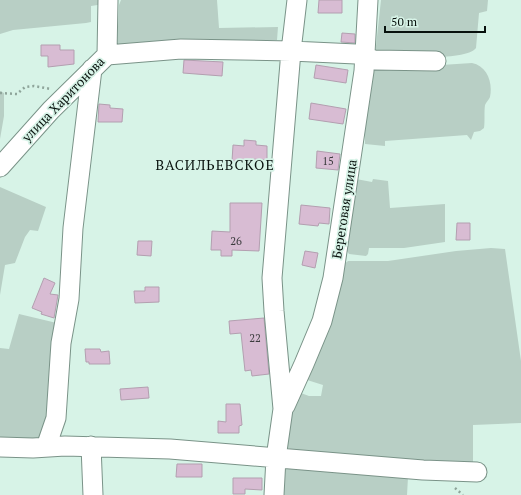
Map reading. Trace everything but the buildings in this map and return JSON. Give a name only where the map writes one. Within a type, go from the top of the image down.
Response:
[{"type":"street","name":"улица Харитонова","points":[[0,167],[66,95],[106,55],[108,0]]},
{"type":"street","name":"Береговая улица","points":[[274,495],[276,458],[283,409],[272,278],[291,51],[297,0]]},
{"type":"street","name":"Береговая улица","points":[[283,409],[307,358],[328,300],[338,248],[364,57],[368,0]]},
{"type":"street","points":[[106,55],[181,49],[356,54],[374,60],[436,61]]},
{"type":"street","points":[[46,447],[54,426],[57,412],[61,343],[70,299],[73,228],[92,69]]},
{"type":"street","points":[[0,446],[91,446],[170,449],[423,470],[477,472]]},
{"type":"street","points":[[91,446],[93,495]]},
{"type":"path","points":[[0,93],[17,94],[25,87],[34,86],[48,88],[66,95]]},
{"type":"green space","points":[[0,0],[104,0],[104,4],[91,6],[91,22],[13,30],[0,34]]},
{"type":"green space","points":[[121,0],[217,0],[219,28],[278,27],[277,40],[117,48],[119,5]]},
{"type":"green space","points":[[381,0],[488,0],[487,11],[479,13],[476,48],[470,52],[445,57],[413,57],[375,55]]},
{"type":"green space","points":[[472,63],[482,67],[485,71],[490,80],[491,91],[490,97],[485,105],[484,128],[480,131],[474,132],[471,140],[467,135],[385,141],[385,146],[365,144],[365,122],[374,64],[426,66]]},
{"type":"green space","points":[[0,91],[4,93],[4,116],[0,139]]},
{"type":"green space","points":[[356,179],[372,182],[373,179],[388,181],[390,208],[445,204],[445,242],[404,248],[369,248],[366,256],[349,254],[347,251]]},
{"type":"green space","points":[[0,187],[46,207],[38,231],[30,230],[25,237],[15,263],[5,265],[0,295]]},
{"type":"green space","points":[[491,248],[505,249],[521,361],[521,423],[473,425],[473,467],[287,450],[285,444],[293,396],[298,392],[309,396],[321,396],[323,385],[304,379],[343,265],[348,261],[388,261],[456,251]]},
{"type":"green space","points":[[19,314],[61,324],[54,404],[43,440],[0,441],[0,348],[9,349]]},
{"type":"green space","points":[[284,465],[408,477],[407,495],[284,495],[284,491],[281,490]]},
{"type":"district","name":"ВАСИЛЬЕВСКОЕ","points":[[215,165]]}]
